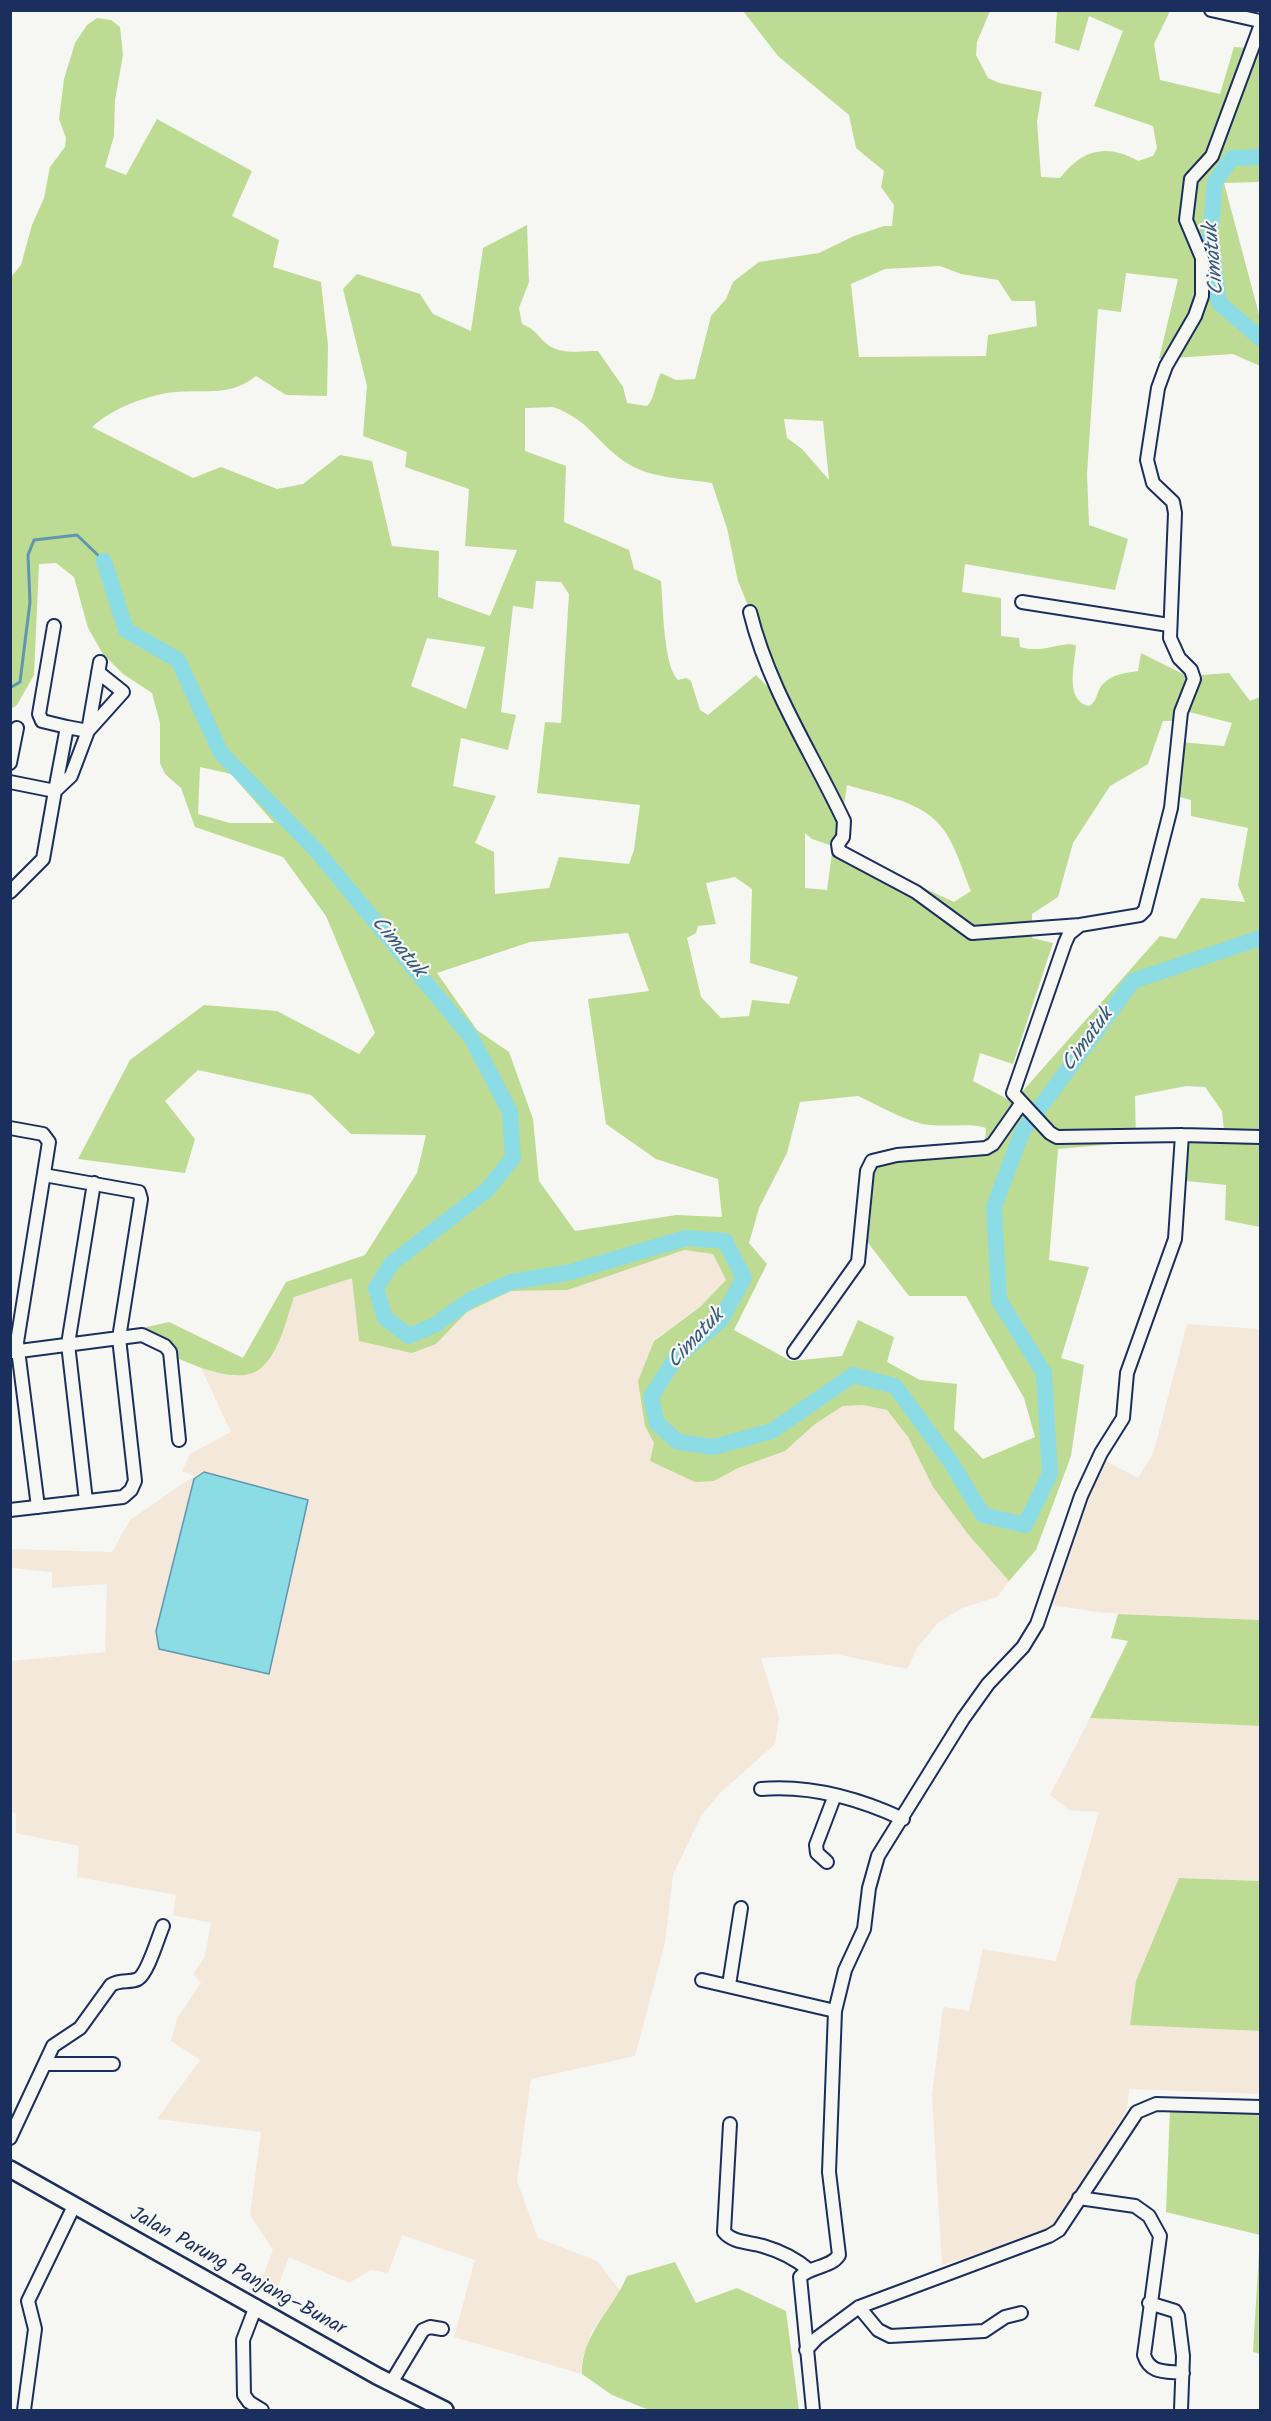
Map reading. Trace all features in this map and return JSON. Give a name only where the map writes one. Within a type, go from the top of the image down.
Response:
[{"type":"main road","name":"Jalan Parung Panjang–Bunar","points":[[10,2169],[391,2383],[445,2410]]},
{"type":"street","points":[[1211,10],[1260,21]]},
{"type":"street","points":[[750,612],[767,671],[844,821],[843,837],[838,844],[839,851],[916,892],[972,933],[1080,925],[1140,915],[1148,905],[1171,808],[1181,712],[1194,679],[1191,670],[1174,649],[1169,625],[1175,513],[1173,502],[1153,483],[1149,474],[1147,460],[1154,404],[1166,366],[1195,316],[1202,296],[1202,258],[1186,220],[1191,179],[1212,156],[1260,27]]},
{"type":"street","points":[[1022,602],[1169,625]]},
{"type":"street","points":[[54,626],[39,714],[42,721],[88,731]]},
{"type":"street","points":[[55,791],[71,776],[88,731],[99,667],[123,692],[88,731]]},
{"type":"street","points":[[10,892],[43,859],[68,727]]},
{"type":"street","points":[[10,763],[17,728]]},
{"type":"street","points":[[10,782],[55,791]]},
{"type":"street","points":[[1080,925],[1069,934],[1065,943],[1014,1088],[1015,1097],[1050,1133],[1057,1137],[1182,1135],[1260,1137]]},
{"type":"street","points":[[794,1352],[858,1262],[867,1171],[872,1161],[897,1155],[986,1148],[993,1144],[1023,1106]]},
{"type":"street","points":[[10,1128],[48,1137],[44,1175],[14,1352],[38,1507]]},
{"type":"street","points":[[813,2410],[800,2277],[809,2270],[836,2260],[839,2255],[829,2172],[835,2011],[845,1970],[864,1929],[872,1874],[878,1856],[963,1719],[988,1684],[1031,1635],[1081,1496],[1101,1453],[1120,1426],[1124,1412],[1124,1388],[1127,1373],[1175,1239],[1182,1135]]},
{"type":"street","points":[[10,1510],[123,1497],[131,1490],[135,1481],[119,1338],[141,1199],[136,1190],[44,1175]]},
{"type":"street","points":[[86,1501],[68,1344],[94,1183]]},
{"type":"street","points":[[14,1352],[142,1335],[165,1346],[170,1352],[179,1440]]},
{"type":"street","points":[[761,1789],[787,1786],[834,1795],[877,1807],[903,1819]]},
{"type":"street","points":[[827,1862],[817,1853],[816,1845],[834,1795]]},
{"type":"street","points":[[729,1985],[741,1908]]},
{"type":"street","points":[[10,2138],[53,2046],[80,2028],[111,1985],[118,1980],[136,1980],[144,1975],[163,1926]]},
{"type":"street","points":[[702,1980],[835,2011]]},
{"type":"street","points":[[45,2064],[113,2064]]},
{"type":"street","points":[[806,2350],[817,2338],[859,2307],[1049,2236],[1059,2230],[1137,2112],[1156,2104],[1260,2107]]},
{"type":"street","points":[[730,2124],[724,2232],[735,2240],[774,2250],[799,2262],[809,2270]]},
{"type":"street","points":[[1079,2198],[1135,2205],[1149,2216],[1160,2236],[1149,2303],[1144,2355],[1147,2364],[1155,2371],[1183,2373]]},
{"type":"street","points":[[24,2410],[35,2329],[28,2301],[74,2206]]},
{"type":"street","points":[[1149,2303],[1175,2311],[1178,2316],[1183,2373],[1181,2410]]},
{"type":"street","points":[[256,2306],[243,2340],[244,2395],[249,2402],[262,2410]]},
{"type":"street","points":[[859,2307],[878,2330],[890,2336],[984,2331],[1005,2318],[1021,2313]]},
{"type":"street","points":[[391,2383],[423,2330],[430,2327],[442,2329]]},
{"type":"shaded area","points":[[684,1250],[713,1254],[726,1280],[700,1307],[654,1340],[645,1426],[654,1443],[714,1481],[738,1468],[785,1451],[815,1424],[843,1406],[863,1405],[887,1410],[908,1437],[933,1487],[967,1533],[1009,1581],[997,1597],[962,1608],[938,1623],[917,1648],[907,1669],[836,1654],[761,1658],[779,1717],[775,1744],[720,1793],[701,1816],[673,1875],[665,1943],[635,2056],[531,2079],[517,2181],[538,2238],[597,2261],[621,2292],[592,2331],[582,2360],[582,2374],[454,2337],[475,2260],[402,2235],[388,2273],[371,2270],[349,2283],[289,2257],[275,2294],[259,2287],[273,2250],[250,2215],[261,2132],[157,2119],[200,2060],[171,2041],[177,2019],[201,1983],[193,1974],[205,1956],[211,1923],[173,1915],[176,1895],[77,1877],[79,1846],[16,1833],[16,1813],[11,1812],[11,1661],[105,1652],[107,1584],[52,1588],[52,1572],[11,1568],[11,1549],[112,1552],[130,1520],[194,1476],[182,1471],[190,1454],[231,1432],[201,1368],[235,1376],[277,1347],[293,1297],[352,1277],[436,1344],[467,1312],[511,1291],[568,1290]]},
{"type":"shaded area","points":[[1187,1324],[1260,1329],[1260,1620],[1105,1613],[1043,1604],[1100,1458],[1138,1478],[1153,1454]]},
{"type":"shaded area","points":[[1090,1718],[1260,1726],[1260,1881],[1179,1878],[1130,2025],[1260,2031],[1260,2094],[1129,2089],[1127,2110],[1053,2230],[942,2265],[932,2096],[943,2007],[969,2011],[983,1949],[1056,1961],[1099,1812],[1069,1810],[1050,1795]]},
{"type":"green space","points":[[743,11],[990,11],[977,42],[976,55],[988,78],[999,83],[1042,92],[1037,121],[1041,177],[1060,178],[1077,161],[1095,152],[1115,152],[1138,161],[1153,156],[1157,148],[1153,126],[1094,106],[1123,31],[1089,16],[1079,51],[1055,43],[1057,11],[1170,11],[1154,44],[1160,80],[1220,94],[1234,47],[1253,48],[1260,27],[1260,182],[1224,183],[1260,318],[1260,366],[1233,354],[1159,359],[1178,279],[1126,273],[1121,312],[1098,309],[1087,474],[1089,525],[1128,539],[1115,590],[965,564],[962,592],[1001,598],[1001,636],[1019,638],[1020,647],[1029,649],[1076,645],[1073,680],[1076,697],[1081,703],[1089,706],[1092,704],[1100,688],[1110,678],[1138,671],[1141,653],[1187,676],[1229,673],[1250,701],[1260,697],[1260,1227],[1225,1220],[1226,1185],[1187,1181],[1185,1140],[1225,1139],[1222,1111],[1205,1087],[1186,1086],[1135,1096],[1136,1142],[1058,1149],[1049,1260],[1089,1267],[1061,1358],[1084,1365],[1071,1456],[1036,1550],[1009,1581],[967,1533],[933,1487],[908,1437],[887,1410],[863,1405],[843,1406],[815,1424],[785,1451],[738,1468],[714,1481],[695,1482],[650,1461],[654,1443],[645,1426],[638,1381],[654,1341],[700,1307],[726,1280],[713,1254],[684,1250],[568,1290],[511,1291],[467,1312],[436,1344],[412,1353],[359,1341],[352,1278],[294,1297],[282,1335],[268,1361],[261,1368],[248,1374],[232,1375],[213,1372],[174,1357],[125,1332],[169,1322],[243,1358],[286,1282],[365,1255],[417,1173],[426,1135],[351,1134],[311,1095],[198,1070],[165,1101],[195,1139],[185,1173],[78,1159],[130,1060],[204,1005],[277,1011],[359,1054],[375,1033],[326,916],[283,857],[195,827],[181,788],[165,774],[160,763],[160,723],[152,693],[123,674],[103,654],[88,628],[74,577],[56,563],[39,564],[34,675],[17,705],[11,709],[11,277],[21,265],[32,225],[44,198],[50,167],[65,147],[66,138],[59,119],[64,79],[75,43],[87,25],[97,18],[111,20],[120,27],[123,55],[115,100],[114,136],[105,167],[126,175],[157,119],[252,171],[232,216],[279,240],[273,267],[321,282],[328,345],[327,396],[286,395],[256,376],[247,383],[227,390],[165,393],[143,399],[109,414],[92,427],[193,478],[221,467],[277,489],[303,484],[340,455],[372,461],[392,546],[439,551],[438,597],[490,616],[517,550],[465,546],[469,489],[405,467],[407,452],[363,436],[367,386],[343,289],[357,274],[420,294],[433,314],[471,331],[483,248],[527,225],[529,282],[519,308],[522,324],[558,350],[598,351],[623,387],[627,403],[647,406],[652,399],[661,373],[676,380],[695,379],[711,316],[726,299],[733,282],[759,262],[819,253],[854,236],[884,226],[892,226],[894,205],[881,187],[884,171],[856,148],[849,115],[778,56]],"holes":[[[940,266],[961,274],[998,280],[1012,301],[1035,301],[1037,326],[988,335],[986,356],[859,357],[851,284],[885,269]],[[553,407],[577,419],[619,458],[630,465],[649,473],[712,483],[727,528],[738,581],[780,684],[771,690],[756,675],[708,715],[700,710],[691,681],[686,678],[678,680],[669,662],[661,581],[634,569],[629,550],[564,522],[566,466],[525,451],[525,408]],[[784,419],[823,421],[829,480],[802,449],[787,438]],[[536,581],[561,582],[569,594],[561,723],[545,722],[537,793],[640,805],[634,850],[629,864],[559,857],[549,888],[495,894],[494,852],[475,843],[496,796],[453,786],[461,738],[508,750],[516,715],[501,712],[513,606],[533,609]],[[427,638],[485,647],[466,709],[411,686]],[[1177,709],[1232,723],[1224,746],[1180,742],[1172,795],[1191,800],[1191,816],[1248,828],[1238,885],[1245,902],[1201,898],[1176,939],[1160,936],[1013,1102],[973,1081],[980,1053],[1013,1064],[1053,943],[1032,938],[1032,914],[1058,897],[1073,843],[1110,786],[1148,764],[1163,721],[1173,721]],[[200,767],[231,774],[274,823],[230,823],[198,814]],[[847,785],[908,803],[930,816],[945,831],[971,891],[954,902],[833,846],[839,839]],[[805,833],[812,839],[833,846],[827,890],[805,888]],[[735,877],[752,889],[750,963],[798,977],[789,1004],[752,1000],[749,1016],[721,1018],[701,997],[687,938],[696,933],[698,926],[716,924],[706,883]],[[628,933],[649,991],[588,999],[606,1124],[656,1159],[718,1179],[722,1217],[676,1215],[575,1231],[539,1181],[533,1119],[509,1052],[477,1030],[437,973],[530,942]],[[858,1096],[915,1122],[972,1125],[986,1128],[984,1155],[880,1158],[867,1171],[862,1235],[909,1296],[966,1296],[1024,1398],[1035,1437],[983,1459],[954,1429],[957,1384],[920,1380],[887,1362],[894,1337],[858,1320],[842,1356],[791,1361],[734,1330],[767,1264],[749,1243],[759,1208],[787,1153],[800,1102]]]},
{"type":"green space","points":[[1118,1614],[1260,1620],[1260,1726],[1090,1718],[1128,1641],[1111,1638]]},
{"type":"green space","points":[[1179,1878],[1260,1881],[1260,2031],[1130,2025],[1136,1981]]},
{"type":"green space","points":[[1170,2108],[1260,2111],[1260,2235],[1166,2212]]},
{"type":"green space","points":[[1260,2235],[1260,2354],[1253,2352]]},
{"type":"green space","points":[[675,2262],[696,2303],[737,2288],[786,2311],[799,2410],[649,2410],[612,2395],[582,2374],[583,2360],[592,2334],[627,2276]]},
{"type":"water","points":[[204,1472],[308,1500],[269,1674],[159,1649],[156,1631],[194,1479]]},
{"type":"waterway","name":"Cimatuk","points":[[1260,157],[1232,158],[1215,182],[1210,236],[1219,303],[1260,338]]},
{"type":"waterway","points":[[10,688],[20,682],[30,602],[28,555],[34,540],[77,535],[104,561]]},
{"type":"waterway","name":"Cimatuk","points":[[104,561],[126,630],[178,660],[221,753],[316,850],[471,1037],[510,1112],[513,1158],[487,1190],[392,1263],[376,1288],[385,1318],[409,1336],[435,1325],[470,1300],[511,1282],[571,1272],[686,1238],[725,1241],[744,1278],[720,1321],[675,1359],[651,1397],[657,1423],[678,1442],[714,1447],[772,1431],[853,1375],[895,1386],[950,1461],[983,1515],[1025,1525],[1050,1474],[1044,1373],[999,1300],[994,1207],[1022,1132],[1133,981],[1260,938]]}]
